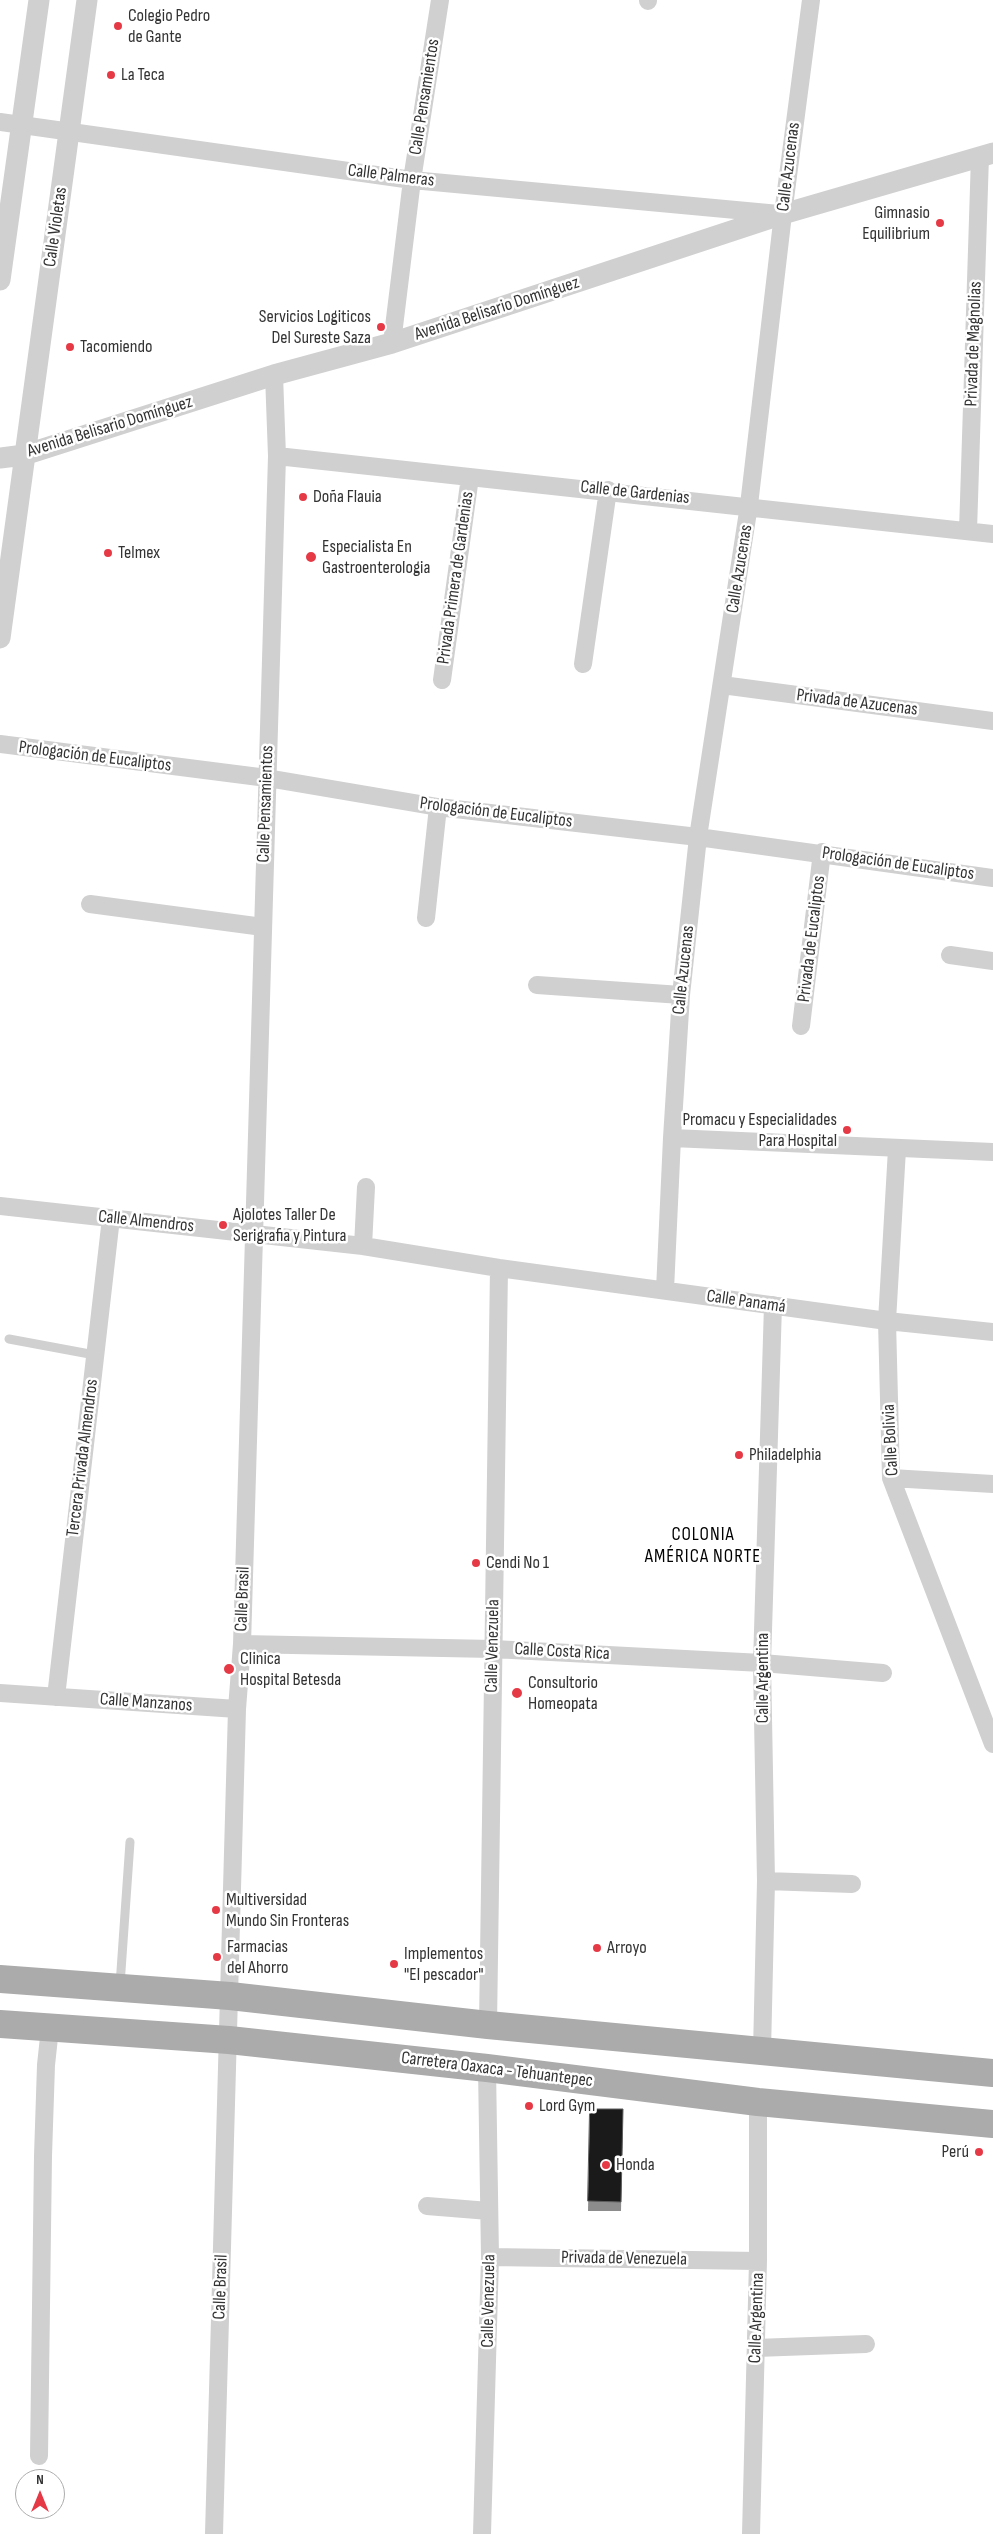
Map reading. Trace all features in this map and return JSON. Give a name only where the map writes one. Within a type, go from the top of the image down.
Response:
[{"type":"main road","points":[[0,1979],[230,1996],[488,2025],[993,2073]]},
{"type":"main road","name":"Carretera Oaxaca - Tehuantepec","points":[[0,2024],[229,2040],[487,2068],[758,2102],[993,2124]]},
{"type":"street","points":[[0,280],[10,124],[39,0]]},
{"type":"street","name":"Calle Violetas","points":[[0,638],[87,0]]},
{"type":"street","name":"Calle Pensamientos","points":[[392,344],[412,180],[440,0]]},
{"type":"street","name":"Calle Azucenas","points":[[664,1290],[681,995],[698,837],[749,506],[783,214],[811,0]]},
{"type":"street","name":"Calle Palmeras","points":[[10,124],[69,130],[412,180],[783,214]]},
{"type":"street","name":"Avenida Belisario Domínguez","points":[[0,458],[24,455],[274,376],[392,344],[783,214],[987,154]]},
{"type":"street","name":"Privada de Magnolias","points":[[968,531],[987,154]]},
{"type":"street","name":"Calle Pensamientos","points":[[254,1233],[277,456],[274,376]]},
{"type":"street","name":"Calle de Gardenias","points":[[277,456],[608,490],[993,534]]},
{"type":"street","name":"Privada Primera de Gardenias","points":[[442,680],[470,476]]},
{"type":"street","points":[[583,664],[608,490]]},
{"type":"street","name":"Privada de Azucenas","points":[[722,685],[993,721]]},
{"type":"street","name":"Prologación de Eucaliptos","points":[[0,744],[267,778],[438,807],[822,852],[993,878]]},
{"type":"street","points":[[426,918],[438,807]]},
{"type":"street","name":"Privada de Eucaliptos","points":[[801,1026],[822,852]]},
{"type":"street","points":[[90,904],[263,927]]},
{"type":"street","points":[[950,955],[993,961]]},
{"type":"street","points":[[537,985],[681,995]]},
{"type":"street","points":[[672,1138],[993,1152]]},
{"type":"street","name":"Calle Bolivia","points":[[897,1149],[886,1321],[891,1478],[993,1744]]},
{"type":"street","points":[[363,1246],[366,1187]]},
{"type":"street","name":"Calle Almendros","points":[[0,1206],[363,1246],[499,1268]]},
{"type":"street","name":"Tercera Privada Almendros","points":[[56,1697],[111,1218]]},
{"type":"street","name":"Calle Brasil","points":[[214,2534],[237,1709],[242,1644],[254,1233]]},
{"type":"street","name":"Calle Panamá","points":[[499,1268],[886,1321],[993,1332]]},
{"type":"street","name":"Calle Venezuela","points":[[488,2025],[499,1268]]},
{"type":"street","name":"Calle Argentina","points":[[762,2051],[766,1881],[762,1663],[773,1305]]},
{"type":"street","points":[[891,1478],[993,1484]]},
{"type":"street","name":"Calle Costa Rica","points":[[242,1644],[494,1648],[762,1663],[883,1674]]},
{"type":"street","name":"Calle Manzanos","points":[[0,1692],[237,1709]]},
{"type":"street","points":[[766,1881],[852,1884]]},
{"type":"street","points":[[39,2456],[43,2156],[46,2065],[50,2028]]},
{"type":"street","name":"Calle Venezuela","points":[[482,2534],[490,2257],[487,2068]]},
{"type":"street","name":"Calle Argentina","points":[[751,2534],[758,2261],[758,2102]]},
{"type":"street","points":[[427,2206],[489,2211]]},
{"type":"street","name":"Privada de Venezuela","points":[[490,2257],[758,2261]]},
{"type":"street","points":[[756,2348],[866,2344]]},
{"type":"lane","points":[[9,1339],[95,1355]]},
{"type":"lane","points":[[120,1988],[130,1842]]},
{"type":"building","name":"Honda","points":[[590,2109],[623,2109],[621,2202],[588,2201]]},
{"type":"place","name":"Colegio Pedro de Gante","points":[[118,26]]},
{"type":"place","name":"La Teca","points":[[111,75]]},
{"type":"place","name":"Gimnasio Equilibrium","points":[[940,223]]},
{"type":"place","name":"Servicios Logiticos Del Sureste Saza","points":[[381,327]]},
{"type":"place","name":"Tacomiendo","points":[[70,347]]},
{"type":"place","name":"Doña Flauia","points":[[303,497]]},
{"type":"place","name":"Telmex","points":[[108,553]]},
{"type":"place","name":"Especialista En Gastroenterologia","points":[[311,557]]},
{"type":"place","name":"Promacu y Especialidades Para Hospital","points":[[847,1130]]},
{"type":"place","name":"Ajolotes Taller De Serigrafia y Pintura","points":[[223,1225]]},
{"type":"place","name":"Philadelphia","points":[[739,1455]]},
{"type":"place","name":"Cendi No 1","points":[[476,1563]]},
{"type":"place","name":"Clinica Hospital Betesda","points":[[229,1669]]},
{"type":"place","name":"Consultorio Homeopata","points":[[517,1693]]},
{"type":"place","name":"Multiversidad Mundo Sin Fronteras","points":[[216,1910]]},
{"type":"place","name":"Arroyo","points":[[597,1948]]},
{"type":"place","name":"Farmacias del Ahorro","points":[[217,1957]]},
{"type":"place","name":"Implementos \"El pescador\"","points":[[394,1964]]},
{"type":"place","name":"Lord Gym","points":[[529,2106]]},
{"type":"place","name":"Perú","points":[[979,2152]]},
{"type":"place","name":"Honda","points":[[606,2165]]},
{"type":"district","name":"COLONIA AMÉRICA NORTE","points":[[703,1546]]}]
